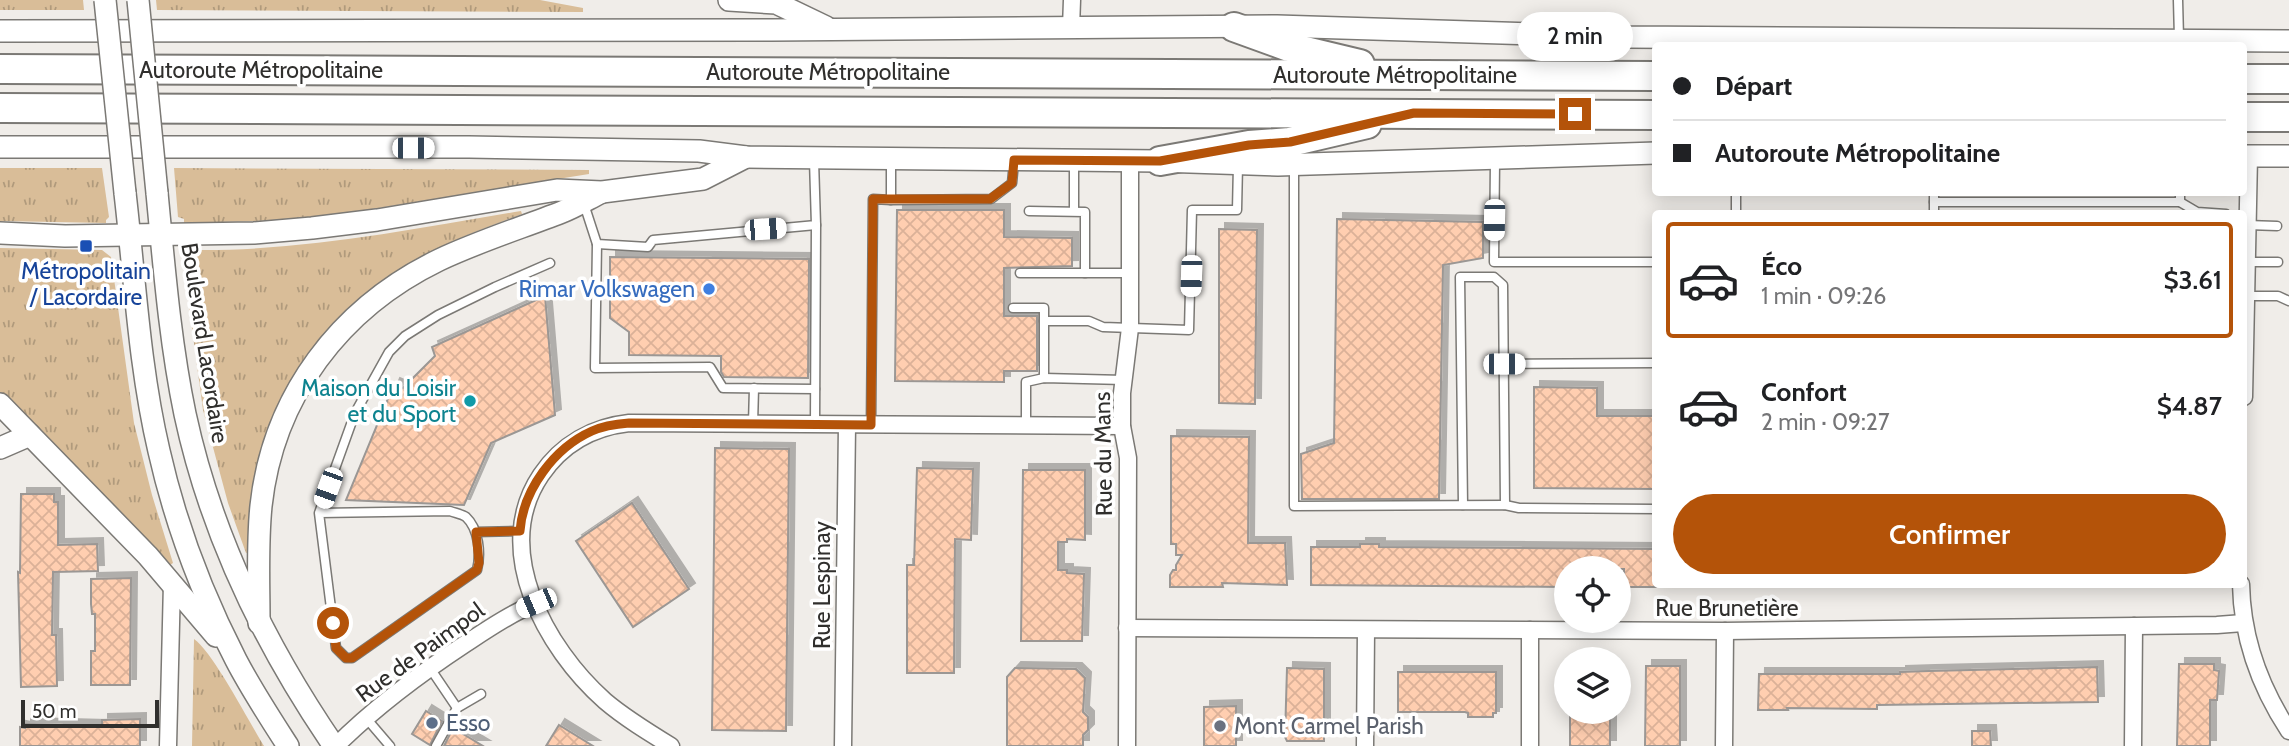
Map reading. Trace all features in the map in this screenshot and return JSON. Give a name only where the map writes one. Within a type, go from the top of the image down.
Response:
[{"type":"highway","points":[[1234,27],[1289,47],[1410,76]]},
{"type":"highway","name":"Autoroute Métropolitaine","points":[[0,69],[1652,76]]},
{"type":"highway","points":[[2247,79],[2289,79]]},
{"type":"highway","name":"Autoroute Métropolitaine","points":[[0,108],[1652,115]]},
{"type":"highway","points":[[1160,161],[1249,145],[1290,142],[1414,113]]},
{"type":"highway","points":[[2247,117],[2289,117]]},
{"type":"main road","points":[[105,0],[144,370],[159,452],[189,552],[235,659],[288,746]]},
{"type":"main road","name":"Boulevard Lacordaire","points":[[138,0],[161,234],[180,387],[191,440],[219,533],[259,623],[289,678],[335,746]]},
{"type":"main road","points":[[729,0],[776,1],[828,28]]},
{"type":"main road","points":[[0,31],[1234,27],[1627,37],[2289,41]]},
{"type":"main road","points":[[0,147],[699,151],[746,157],[1160,161],[1237,165],[1652,153]]},
{"type":"main road","points":[[2247,156],[2289,156]]},
{"type":"main road","points":[[259,623],[260,522],[268,464],[288,411],[320,356],[355,316],[399,282],[467,247],[565,211],[592,197],[703,180],[746,157]]},
{"type":"main road","points":[[0,233],[53,236],[254,233],[377,220],[557,190],[592,197]]},
{"type":"main road","points":[[0,404],[172,583],[235,659]]},
{"type":"main road","points":[[0,447],[30,435]]},
{"type":"street","points":[[1071,28],[1072,0]]},
{"type":"street","name":"Rue du Mans","points":[[1127,746],[1128,458],[1122,426],[1130,328],[1130,161]]},
{"type":"street","points":[[671,746],[622,714],[590,685],[565,655],[536,603],[526,578],[520,531],[526,505],[533,486],[545,469],[574,441],[592,431],[629,423],[1122,426]]},
{"type":"street","name":"Rue Lespinay","points":[[842,746],[847,425]]},
{"type":"street","points":[[168,746],[172,583]]},
{"type":"street","points":[[2241,588],[2243,623],[2256,667],[2289,731]]},
{"type":"street","name":"Rue de Paimpol","points":[[335,746],[429,667],[508,617],[536,603]]},
{"type":"street","name":"Rue Brunetière","points":[[1127,628],[1725,631],[2243,623]]},
{"type":"street","points":[[2133,746],[2134,626]]},
{"type":"street","points":[[1366,629],[1366,746]]},
{"type":"street","points":[[1530,630],[1530,746]]},
{"type":"street","points":[[1724,746],[1725,631]]},
{"type":"lane","points":[[2178,0],[2179,41]]},
{"type":"lane","points":[[814,158],[815,425]]},
{"type":"lane","points":[[891,158],[891,200]]},
{"type":"lane","points":[[1494,277],[1495,158]]},
{"type":"lane","points":[[871,425],[873,199],[990,199],[1012,183],[1014,160]]},
{"type":"lane","points":[[1074,160],[1074,212]]},
{"type":"lane","points":[[1044,321],[1089,321],[1103,327],[1189,330],[1192,210],[1237,210],[1237,165]]},
{"type":"lane","points":[[1294,165],[1294,506],[1505,505],[1518,508],[1652,509]]},
{"type":"lane","points":[[1934,196],[1934,210]]},
{"type":"lane","points":[[592,197],[597,244],[595,368],[710,367],[723,388],[815,389]]},
{"type":"lane","points":[[1934,202],[2180,197],[2194,210]]},
{"type":"lane","points":[[1028,211],[1085,212],[1085,273]]},
{"type":"lane","points":[[2247,218],[2277,226]]},
{"type":"lane","points":[[597,244],[648,247],[653,240],[816,225]]},
{"type":"lane","points":[[2247,261],[2278,262]]},
{"type":"lane","points":[[1494,262],[1652,262]]},
{"type":"lane","points":[[319,513],[450,511],[465,516],[476,532],[479,563],[477,570],[352,658],[346,658],[336,648],[319,513],[355,413],[388,352],[405,336],[438,315],[550,263]]},
{"type":"lane","points":[[1020,273],[1130,273]]},
{"type":"lane","points":[[1463,505],[1460,277],[1494,277],[1503,285],[1505,505]]},
{"type":"lane","points":[[2247,296],[2278,296],[2289,301]]},
{"type":"lane","points":[[1013,308],[1044,308],[1044,378]]},
{"type":"lane","points":[[1504,364],[1652,363]]},
{"type":"lane","points":[[1026,425],[1026,382],[1044,378],[1124,380]]},
{"type":"lane","points":[[752,424],[754,388]]},
{"type":"lane","points":[[476,532],[520,531]]},
{"type":"lane","points":[[429,667],[457,708]]},
{"type":"lane","points":[[436,746],[457,708],[481,694]]},
{"type":"lane","points":[[366,718],[390,746]]},
{"type":"green space","points":[[0,0],[83,0],[84,10],[0,10]]},
{"type":"green space","points":[[156,0],[540,0],[583,8],[583,12],[157,10]]},
{"type":"green space","points":[[0,168],[102,168],[109,217],[106,223],[0,221]]},
{"type":"green space","points":[[174,168],[589,170],[589,174],[291,220],[184,223],[184,219],[178,217]]},
{"type":"green space","points":[[521,211],[522,214],[453,241],[414,261],[355,303],[330,329],[289,387],[273,419],[261,453],[253,489],[249,552],[246,553],[228,503],[203,410],[184,269],[188,255],[197,250],[278,247],[359,238]]},
{"type":"green space","points":[[0,248],[102,250],[111,257],[134,423],[173,563],[170,565],[0,393]]},
{"type":"green space","points":[[194,639],[221,672],[264,746],[192,746]]},
{"type":"building","points":[[897,210],[1004,210],[1004,237],[1072,238],[1072,266],[1004,268],[1004,316],[1037,316],[1037,371],[1004,371],[1004,382],[895,381]]},
{"type":"building","points":[[1337,219],[1483,222],[1483,258],[1443,265],[1439,499],[1302,499],[1301,454],[1334,443]]},
{"type":"building","points":[[1219,229],[1257,230],[1255,404],[1219,403]]},
{"type":"building","name":"Rimar Volkswagen","points":[[610,257],[809,259],[808,378],[724,377],[721,372],[721,356],[629,355],[629,332],[610,318]]},
{"type":"building","name":"Maison du Loisir et du Sport","points":[[545,296],[555,415],[491,443],[464,505],[346,500],[394,384],[403,388],[435,356],[432,347]]},
{"type":"building","points":[[1534,387],[1597,388],[1597,416],[1652,416],[1652,489],[1534,488]]},
{"type":"building","points":[[1171,436],[1249,437],[1248,543],[1285,543],[1287,585],[1222,583],[1223,587],[1170,587],[1170,575],[1176,570],[1182,555],[1176,555],[1176,544],[1171,544]]},
{"type":"building","points":[[715,448],[789,449],[786,731],[712,730]]},
{"type":"building","points":[[917,468],[973,469],[971,540],[955,539],[954,673],[907,673],[907,565],[914,565]]},
{"type":"building","points":[[1023,470],[1085,470],[1085,540],[1067,539],[1067,542],[1058,542],[1058,570],[1084,574],[1082,641],[1021,641]]},
{"type":"building","points":[[21,494],[54,494],[54,502],[58,502],[58,545],[97,544],[98,571],[53,572],[52,635],[56,635],[57,686],[21,687],[18,572],[20,573]]},
{"type":"building","points":[[632,503],[689,589],[633,627],[576,541]]},
{"type":"building","points":[[1360,544],[1379,544],[1379,547],[1652,549],[1652,587],[1631,587],[1631,556],[1554,556],[1554,587],[1311,585],[1311,547],[1360,547]]},
{"type":"building","points":[[131,578],[130,685],[91,685],[95,614],[92,614],[91,579]]},
{"type":"building","points":[[2179,664],[2214,664],[2214,670],[2219,671],[2217,700],[2210,700],[2210,746],[2177,746]]},
{"type":"building","points":[[1646,666],[1680,666],[1680,746],[1645,746]]},
{"type":"building","points":[[2097,667],[2098,702],[1877,705],[1877,709],[1758,710],[1759,674],[1900,674]]},
{"type":"building","points":[[1015,668],[1076,669],[1085,678],[1083,712],[1088,717],[1088,730],[1083,735],[1083,746],[1007,746],[1007,677]]},
{"type":"building","points":[[1287,668],[1324,669],[1324,741],[1287,741]]},
{"type":"building","points":[[1398,672],[1496,672],[1496,713],[1493,713],[1493,717],[1468,717],[1465,712],[1398,712]]},
{"type":"building","name":"Mont Carmel Parish","points":[[1236,706],[1236,746],[1204,746],[1204,707]]},
{"type":"building","points":[[426,711],[442,721],[430,745],[412,734]]},
{"type":"building","points":[[140,719],[140,746],[20,746],[20,727],[25,728],[25,724],[102,726],[102,720]]},
{"type":"building","points":[[1570,724],[1610,724],[1610,746],[1570,746]]},
{"type":"building","points":[[559,725],[593,746],[546,746]]},
{"type":"building","points":[[453,728],[483,746],[444,746]]},
{"type":"building","points":[[1972,731],[1990,731],[1991,746],[1972,746]]},
{"type":"place","name":"Métropolitain / Lacordaire","points":[[86,246]]},
{"type":"place","name":"Rimar Volkswagen","points":[[709,289]]},
{"type":"place","name":"Maison du Loisir et du Sport","points":[[470,401]]},
{"type":"place","name":"Esso","points":[[432,723]]},
{"type":"place","name":"Mont Carmel Parish","points":[[1220,726]]},
{"type":"route","points":[[333,623],[336,648],[346,658],[352,658],[477,570],[479,563],[476,532],[520,531],[533,486],[545,469],[574,441],[592,431],[611,425],[654,422],[871,425],[873,199],[990,199],[1012,183],[1014,160],[1160,161],[1249,145],[1290,142],[1414,113],[1575,114]]}]
